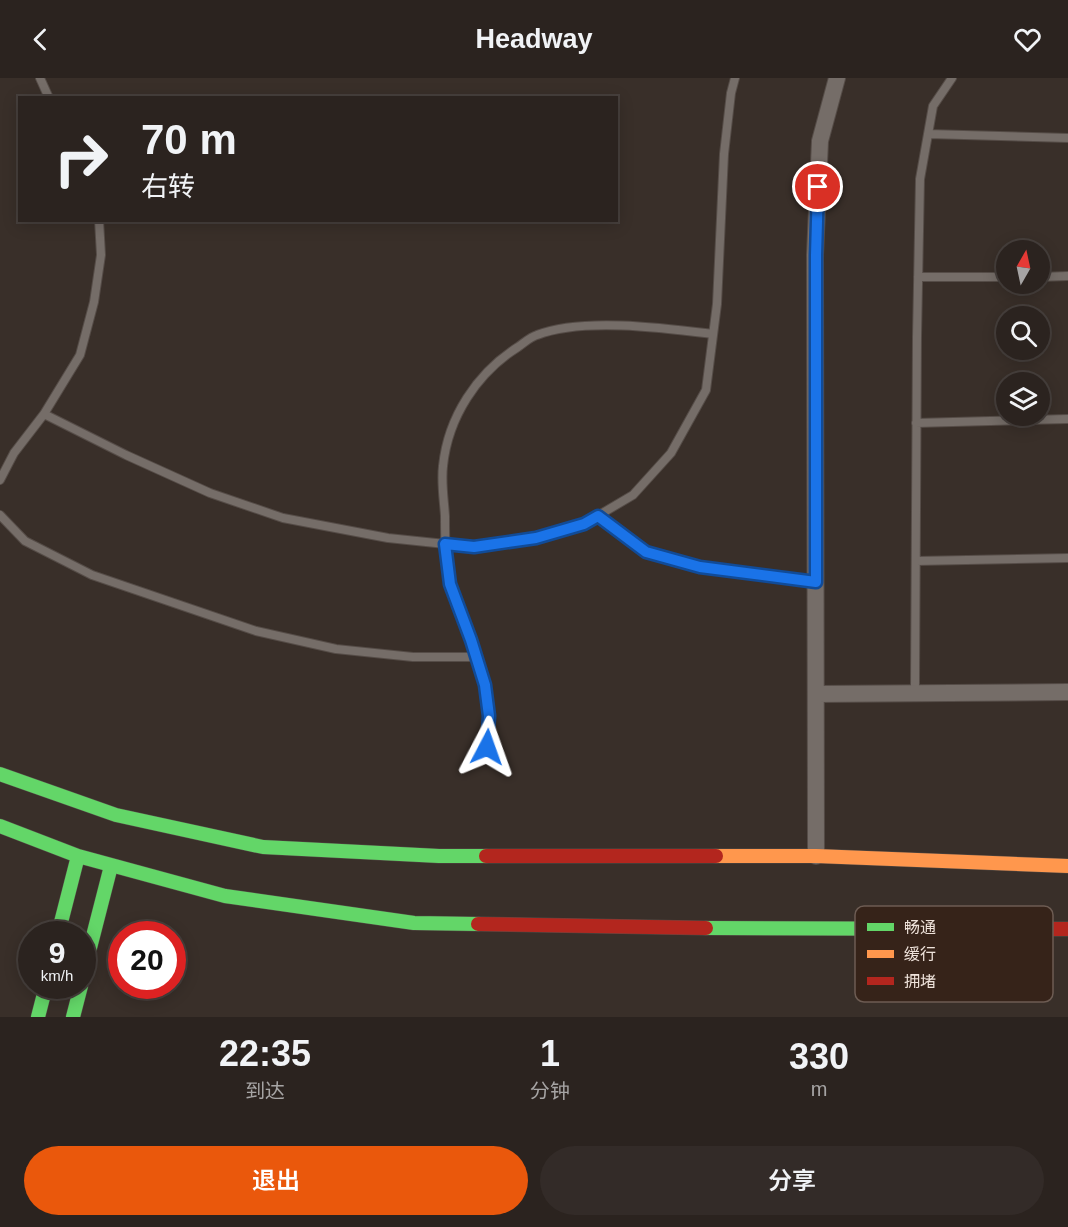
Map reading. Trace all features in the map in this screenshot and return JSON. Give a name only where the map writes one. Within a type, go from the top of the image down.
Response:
[{"type":"main road","points":[[0,774],[116,815],[263,847],[439,856],[816,856],[1068,866]]},
{"type":"main road","points":[[0,826],[78,856],[225,897],[414,923],[627,928],[855,929]]},
{"type":"main road","points":[[61,921],[78,856]]},
{"type":"main road","points":[[96,925],[111,866]]},
{"type":"main road","points":[[1053,929],[1068,929]]},
{"type":"main road","points":[[38,1017],[43,999]]},
{"type":"main road","points":[[73,1017],[78,999]]},
{"type":"street","points":[[816,856],[816,255],[820,141],[837,78]]},
{"type":"street","points":[[816,694],[1068,692]]},
{"type":"lane","points":[[40,78],[48,96]]},
{"type":"lane","points":[[44,414],[210,493],[283,518],[388,538],[474,547],[536,538],[584,524],[633,495],[671,453],[706,390],[717,304],[724,154],[731,93],[735,78]]},
{"type":"lane","points":[[915,685],[920,179],[933,106],[952,78]]},
{"type":"lane","points":[[928,134],[1068,138]]},
{"type":"lane","points":[[0,480],[14,453],[44,414],[80,355],[94,302],[101,255],[99,222]]},
{"type":"lane","points":[[1050,277],[1068,276]]},
{"type":"lane","points":[[918,278],[996,277]]},
{"type":"lane","points":[[487,747],[489,716],[487,696],[450,584],[445,544],[443,467],[450,430],[463,404],[484,375],[507,354],[536,335],[572,326],[646,327],[713,334]]},
{"type":"lane","points":[[916,423],[1068,419]]},
{"type":"lane","points":[[0,515],[25,540],[92,575],[256,631],[336,649],[413,657],[476,657]]},
{"type":"lane","points":[[598,516],[646,552],[700,567],[816,582]]},
{"type":"lane","points":[[916,561],[1068,558]]},
{"type":"traffic: fast","points":[[0,774],[116,815],[263,847],[439,856],[486,856]]},
{"type":"traffic: fast","points":[[0,826],[78,856],[225,896],[414,923],[478,924]]},
{"type":"traffic: fast","points":[[61,921],[78,856]]},
{"type":"traffic: fast","points":[[96,924],[111,866]]},
{"type":"traffic: fast","points":[[706,928],[855,929]]},
{"type":"traffic: fast","points":[[38,1017],[43,999]]},
{"type":"traffic: fast","points":[[73,1017],[78,999]]},
{"type":"traffic: slow","points":[[716,856],[816,856],[1068,866]]},
{"type":"traffic: jam","points":[[486,856],[716,856]]},
{"type":"traffic: jam","points":[[478,924],[706,928]]},
{"type":"traffic: jam","points":[[1053,929],[1068,929]]},
{"type":"route","points":[[487,747],[489,716],[485,685],[450,584],[445,544],[474,547],[536,538],[584,524],[598,516],[646,552],[700,567],[816,582],[818,187]]}]
